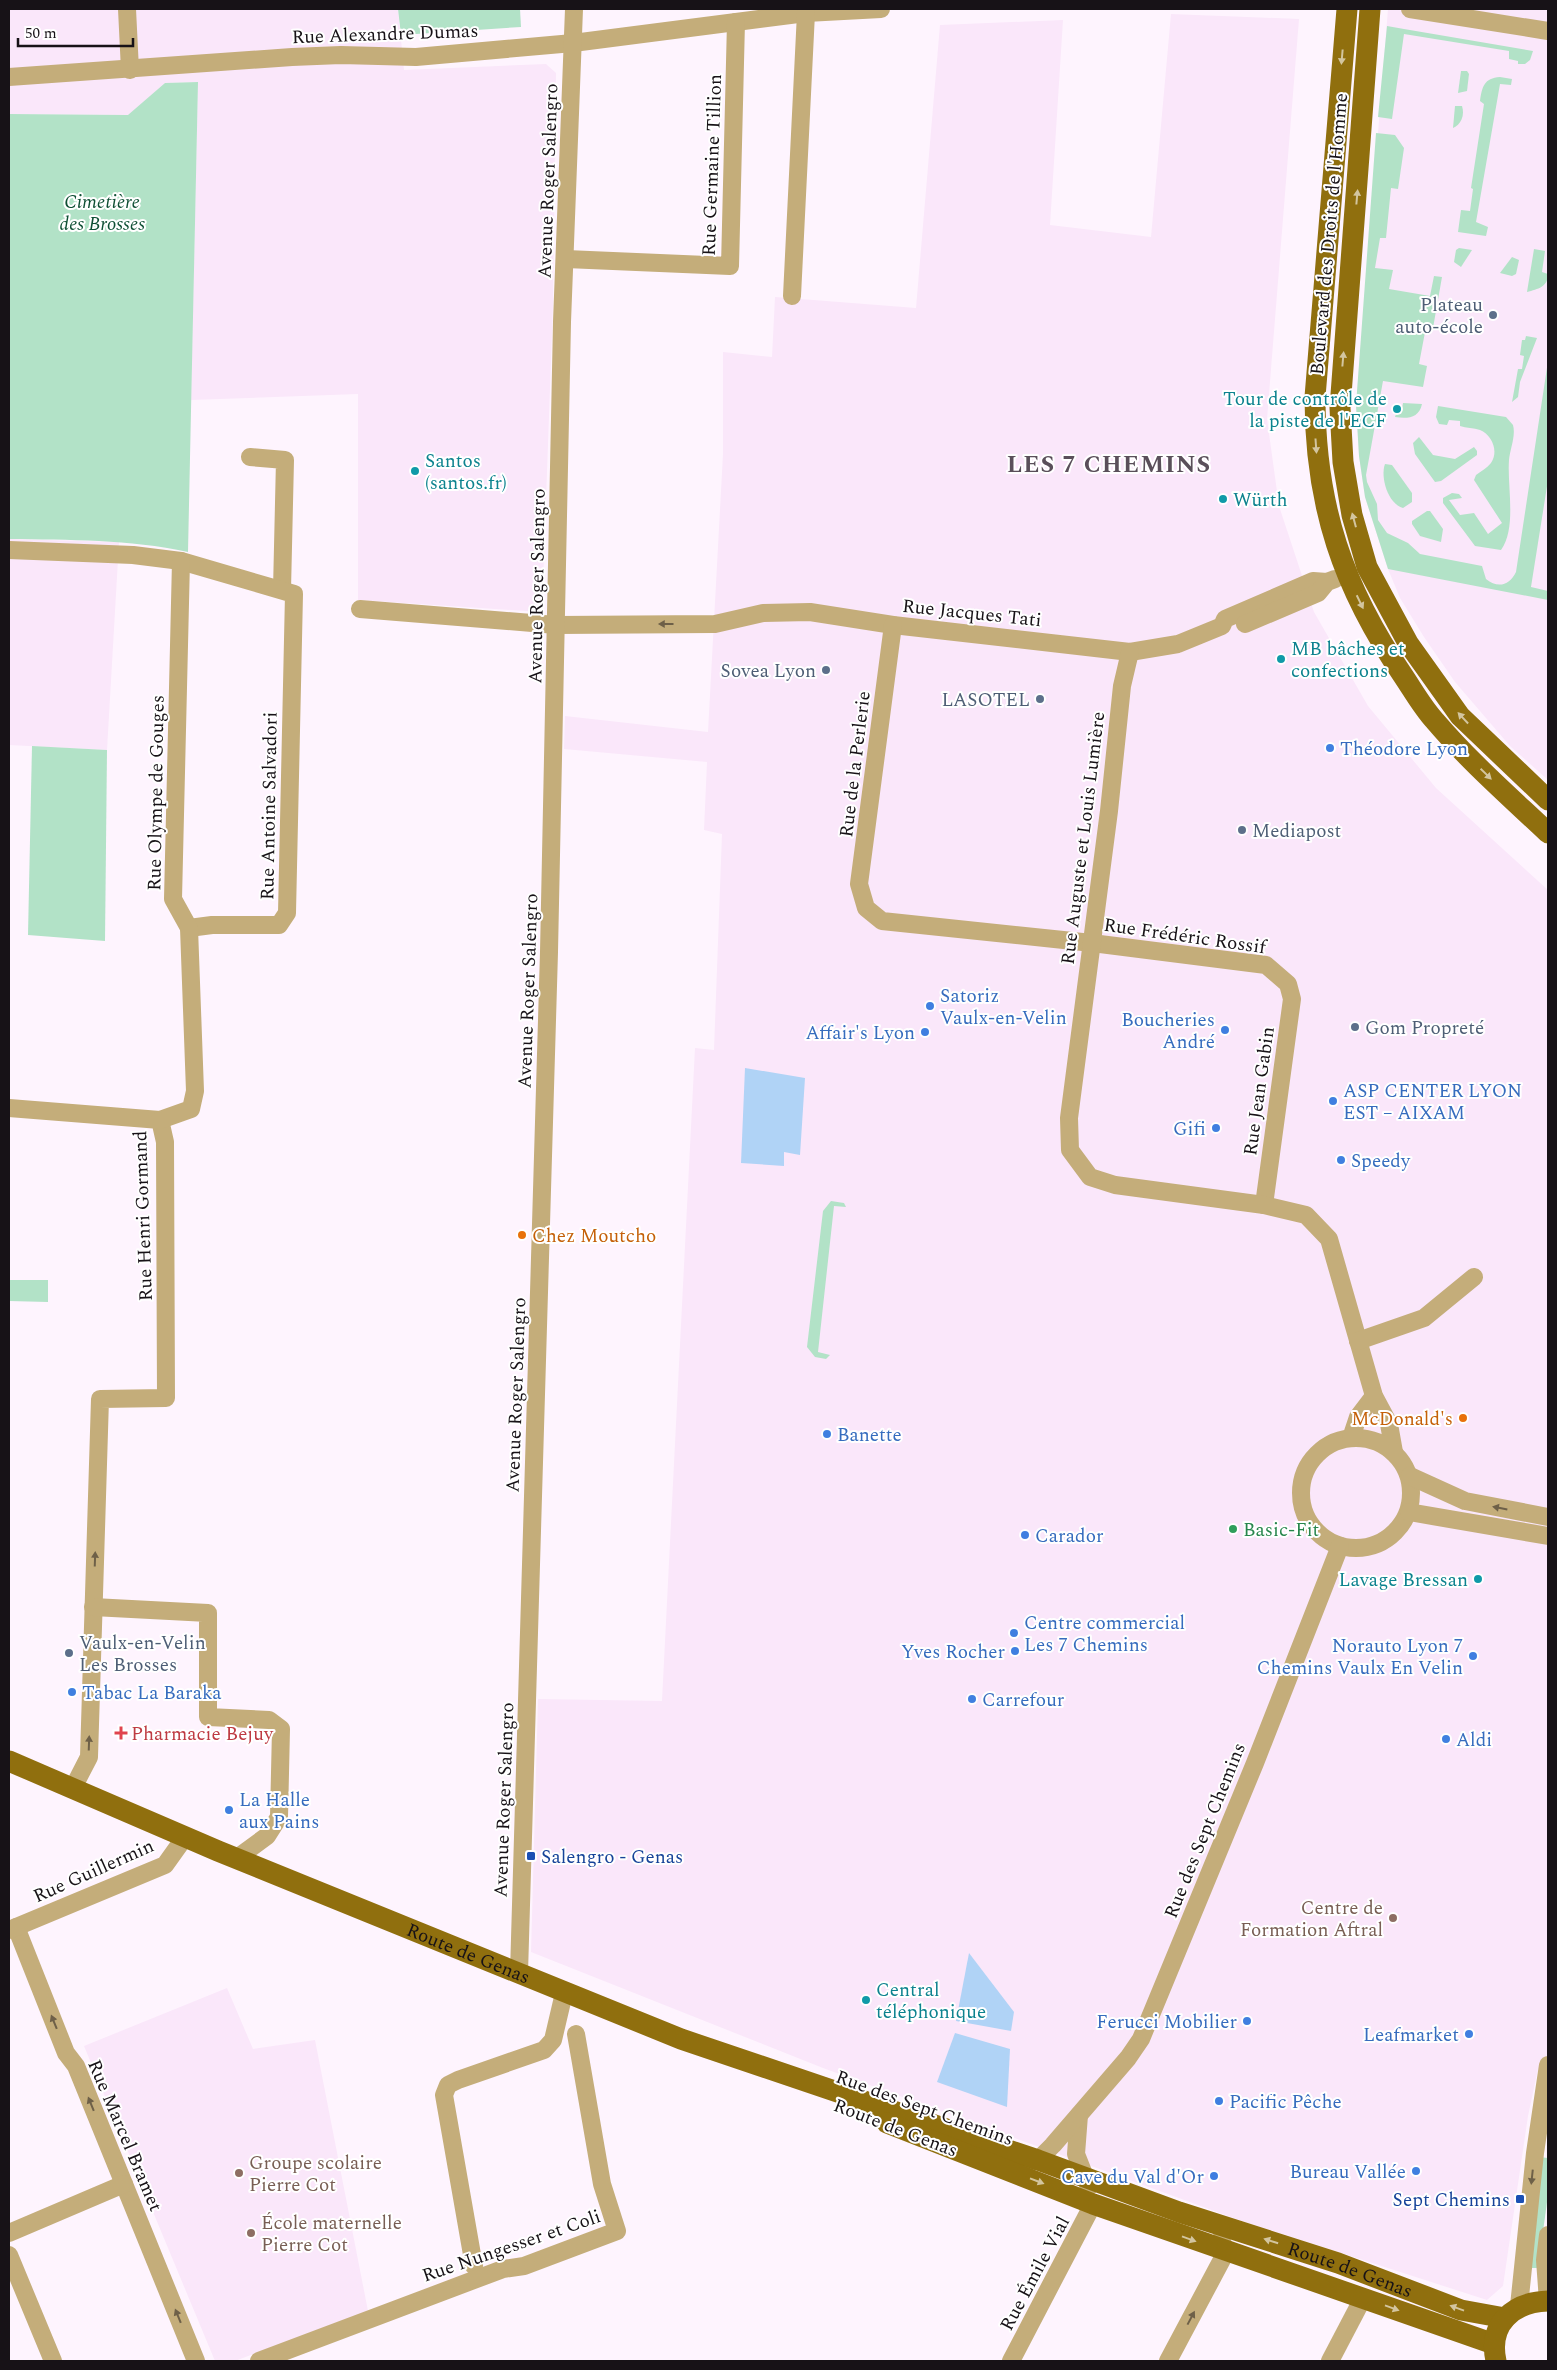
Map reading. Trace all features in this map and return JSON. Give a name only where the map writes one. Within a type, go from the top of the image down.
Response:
[{"type":"main road","name":"Boulevard des Droits de l'Homme","points":[[1346,9],[1326,249],[1315,426],[1320,480],[1331,532],[1337,579],[1434,720],[1548,833]]},
{"type":"main road","name":"Boulevard des Droits de l'Homme","points":[[1370,9],[1340,408],[1344,462],[1352,515],[1367,567],[1408,643],[1460,716],[1548,800]]},
{"type":"main road","name":"Route de Genas","points":[[9,1761],[186,1837],[564,1993],[700,2045],[1038,2160],[1188,2214],[1348,2266],[1461,2310],[1512,2312]]},
{"type":"main road","name":"Route de Genas","points":[[700,2045],[796,2088],[1094,2204],[1226,2252],[1363,2298],[1495,2353]]},
{"type":"main road","points":[[1495,2353],[1497,2330],[1512,2312],[1533,2302],[1548,2301]]},
{"type":"street","points":[[127,9],[130,70]]},
{"type":"street","name":"Avenue Roger Salengro","points":[[519,1973],[574,9]]},
{"type":"street","name":"Rue Alexandre Dumas","points":[[9,78],[292,57],[341,55],[416,57],[573,43],[717,25],[732,17],[882,9]]},
{"type":"street","points":[[1410,9],[1548,31]]},
{"type":"street","points":[[792,296],[806,14]]},
{"type":"street","name":"Rue Germaine Tillion","points":[[566,259],[730,266],[732,17]]},
{"type":"street","points":[[9,550],[133,555],[181,561],[288,592],[285,460],[250,457]]},
{"type":"street","name":"Rue Olympe de Gouges","points":[[160,1120],[191,1109],[195,1091],[189,928],[173,899],[181,561]]},
{"type":"street","name":"Rue Jacques Tati","points":[[360,609],[556,625],[715,624],[763,614],[810,612],[893,625],[1130,652],[1178,644],[1222,626],[1229,630],[1318,593],[1337,579],[1367,567]]},
{"type":"street","name":"Rue Antoine Salvadori","points":[[189,928],[212,925],[279,925],[287,913],[288,592]]},
{"type":"street","name":"Rue de la Perlerie","points":[[866,908],[859,884],[893,625]]},
{"type":"street","name":"Rue Auguste et Louis Lumière","points":[[1130,652],[1122,686],[1109,811],[1069,1118],[1070,1150],[1090,1177],[1115,1185],[1264,1205],[1306,1214],[1329,1239],[1374,1396],[1388,1424],[1394,1452]]},
{"type":"street","name":"Rue Frédéric Rossif","points":[[866,908],[882,920],[1092,943],[1266,965],[1288,984]]},
{"type":"street","name":"Rue Jean Gabin","points":[[1264,1205],[1292,1000],[1288,984]]},
{"type":"street","name":"Rue Henri Gormand","points":[[9,1108],[160,1120],[165,1142],[166,1398],[100,1399],[93,1607]]},
{"type":"street","points":[[1358,1341],[1424,1318],[1474,1277]]},
{"type":"street","points":[[1351,1438],[1358,1417],[1374,1396]]},
{"type":"street","points":[[1351,1438],[1374,1440],[1394,1452],[1403,1462],[1410,1476],[1412,1494],[1409,1512],[1400,1528],[1388,1539],[1372,1546],[1356,1549],[1340,1546],[1324,1539],[1312,1527],[1304,1512],[1300,1496],[1302,1479],[1309,1464],[1317,1454],[1327,1445],[1351,1438]]},
{"type":"street","points":[[1410,1476],[1465,1501],[1548,1517]]},
{"type":"street","points":[[1409,1512],[1548,1536]]},
{"type":"street","name":"Rue des Sept Chemins","points":[[796,2088],[824,2094],[1019,2164],[1038,2160],[1128,2058],[1141,2038],[1256,1763],[1340,1546]]},
{"type":"street","points":[[73,1788],[89,1757],[93,1607],[208,1613],[208,1717],[269,1720],[281,1729],[278,1817],[267,1836],[237,1858]]},
{"type":"street","name":"Rue Guillermin","points":[[12,1928],[165,1865],[186,1837]]},
{"type":"street","name":"Rue Marcel Bramet","points":[[12,1928],[66,2053],[76,2066],[196,2361]]},
{"type":"street","name":"Rue Nungesser et Coli","points":[[474,2266],[444,2095],[448,2086],[458,2080],[544,2050],[553,2040],[564,1993]]},
{"type":"street","name":"Rue Nungesser et Coli","points":[[259,2361],[503,2269],[524,2266],[617,2231],[602,2184],[576,2034]]},
{"type":"street","points":[[1512,2312],[1543,2129],[1548,2065]]},
{"type":"street","points":[[1079,2115],[1076,2154],[1094,2204]]},
{"type":"street","points":[[9,2233],[124,2184]]},
{"type":"street","name":"Route de Genas","points":[[1094,2204],[1109,2201],[1188,2214],[1219,2234],[1226,2252]]},
{"type":"street","name":"Rue Émile Vial","points":[[1011,2361],[1094,2204]]},
{"type":"street","points":[[1548,2235],[1545,2260],[1548,2301]]},
{"type":"street","points":[[1168,2361],[1226,2252]]},
{"type":"street","points":[[9,2255],[53,2361]]},
{"type":"street","points":[[1330,2361],[1363,2298]]},
{"type":"shaded area","points":[[9,9],[398,9],[404,70],[546,64],[556,73],[553,305],[542,612],[358,600],[358,394],[191,400],[198,82],[165,83],[129,115],[9,114]]},
{"type":"shaded area","points":[[1388,9],[1548,9],[1548,780],[1510,746],[1455,682],[1424,637],[1400,598],[1388,569],[1365,497],[1359,456],[1356,405]]},
{"type":"shaded area","points":[[1171,14],[1299,19],[1267,419],[1279,506],[1314,612],[1368,706],[1436,788],[1548,890],[1548,2070],[1538,2069],[1528,2116],[1503,2286],[1487,2300],[1239,2220],[823,2068],[531,1952],[538,1699],[662,1701],[695,1048],[714,1050],[722,834],[704,830],[707,762],[564,749],[565,716],[708,732],[723,454],[723,352],[772,357],[775,297],[916,308],[940,25],[1063,20],[1050,225],[1151,237]]},
{"type":"shaded area","points":[[9,539],[119,542],[107,750],[9,745]]},
{"type":"shaded area","name":"Groupe scolaire Pierre Cot","points":[[227,1988],[253,2049],[315,2040],[368,2311],[235,2361],[215,2361],[84,2046]]},
{"type":"green space","points":[[398,9],[520,9],[521,27],[401,35]]},
{"type":"green space","points":[[1387,26],[1533,51],[1530,60],[1525,64],[1518,64],[1518,61],[1509,59],[1509,51],[1404,34],[1392,119],[1378,117]]},
{"type":"green space","points":[[1461,71],[1467,71],[1469,74],[1467,91],[1458,93]]},
{"type":"green space","points":[[1500,77],[1512,79],[1511,85],[1500,84],[1476,222],[1488,227],[1486,236],[1458,232],[1461,210],[1470,211],[1473,189],[1471,188],[1484,104],[1480,101],[1482,91],[1487,81]]},
{"type":"green space","name":"Cimetière des Brosses","points":[[198,82],[188,552],[121,542],[9,539],[9,114],[128,115],[165,83]]},
{"type":"green space","points":[[1455,106],[1462,106],[1463,116],[1456,127],[1453,128]]},
{"type":"green space","points":[[1376,133],[1395,135],[1404,148],[1398,189],[1391,188],[1386,238],[1380,238],[1375,268],[1393,270],[1389,289],[1430,296],[1434,276],[1442,277],[1433,328],[1426,327],[1419,364],[1427,366],[1423,387],[1383,381],[1366,475],[1367,482],[1377,504],[1378,520],[1387,533],[1408,543],[1420,554],[1482,566],[1486,579],[1490,582],[1499,585],[1507,583],[1516,572],[1548,361],[1548,480],[1531,587],[1548,591],[1548,600],[1388,569],[1365,497],[1359,456],[1356,405]]},
{"type":"green space","points":[[1459,248],[1472,250],[1461,267],[1454,262],[1456,250]]},
{"type":"green space","points":[[1534,249],[1545,251],[1542,272],[1548,274],[1548,278],[1542,287],[1527,292]]},
{"type":"green space","points":[[1512,257],[1519,260],[1516,274],[1512,276],[1500,273]]},
{"type":"green space","points":[[1526,336],[1537,338],[1520,382],[1518,397],[1512,402],[1518,369],[1522,369],[1524,356],[1520,355],[1522,340],[1525,340]]},
{"type":"green space","points":[[1403,403],[1422,404],[1421,409],[1416,415],[1404,418],[1395,417],[1396,414],[1401,414]]},
{"type":"green space","points":[[1438,406],[1506,417],[1513,425],[1509,460],[1509,530],[1501,550],[1475,546],[1443,503],[1443,498],[1452,493],[1459,494],[1462,498],[1449,500],[1460,515],[1474,513],[1488,534],[1502,523],[1474,480],[1476,475],[1491,463],[1494,449],[1491,439],[1478,429],[1460,426],[1460,421],[1449,420],[1447,425],[1439,424],[1436,417]]},
{"type":"green space","points":[[1419,437],[1433,455],[1455,459],[1474,447],[1477,455],[1441,481],[1435,482],[1415,454],[1413,443]]},
{"type":"green space","points":[[1385,464],[1392,465],[1412,493],[1412,502],[1403,508],[1393,501],[1386,489]]},
{"type":"green space","points":[[1430,511],[1443,529],[1441,542],[1420,536],[1412,524],[1412,521]]},
{"type":"green space","points":[[32,746],[107,750],[105,941],[28,935]]},
{"type":"green space","points":[[831,1201],[844,1203],[846,1207],[834,1206],[818,1352],[830,1355],[826,1359],[815,1357],[807,1347],[823,1211]]},
{"type":"green space","points":[[9,1280],[48,1280],[48,1302],[9,1301]]},
{"type":"green space","points":[[1539,2157],[1548,2158],[1548,2195],[1538,2268],[1527,2268]]},
{"type":"water","points":[[745,1068],[805,1078],[800,1155],[784,1152],[784,1166],[741,1163]]},
{"type":"water","points":[[969,1953],[1014,2012],[1011,2031],[956,2021]]},
{"type":"water","points":[[955,2033],[1010,2049],[1007,2107],[937,2082]]},
{"type":"place","name":"Plateau auto-école","points":[[1493,315]]},
{"type":"place","name":"Tour de contrôle de la piste de l'ECF","points":[[1397,409]]},
{"type":"place","name":"Santos (santos.fr)","points":[[415,471]]},
{"type":"place","name":"Würth","points":[[1223,499]]},
{"type":"place","name":"MB bâches et confections","points":[[1281,659]]},
{"type":"place","name":"Sovea Lyon","points":[[826,670]]},
{"type":"place","name":"LASOTEL","points":[[1040,699]]},
{"type":"place","name":"Théodore Lyon","points":[[1330,748]]},
{"type":"place","name":"Mediapost","points":[[1242,830]]},
{"type":"place","name":"Satoriz Vaulx-en-Velin","points":[[930,1006]]},
{"type":"place","name":"Gom Propreté","points":[[1355,1027]]},
{"type":"place","name":"Boucheries André","points":[[1225,1030]]},
{"type":"place","name":"Affair's Lyon","points":[[925,1032]]},
{"type":"place","name":"ASP CENTER LYON EST – AIXAM","points":[[1333,1101]]},
{"type":"place","name":"Gifi","points":[[1216,1128]]},
{"type":"place","name":"Speedy","points":[[1341,1160]]},
{"type":"place","name":"Chez Moutcho","points":[[522,1235]]},
{"type":"place","name":"McDonald's","points":[[1463,1418]]},
{"type":"place","name":"Banette","points":[[827,1434]]},
{"type":"place","name":"Basic-Fit","points":[[1233,1529]]},
{"type":"place","name":"Carador","points":[[1025,1535]]},
{"type":"place","name":"Lavage Bressan","points":[[1478,1579]]},
{"type":"place","name":"Centre commercial Les 7 Chemins","points":[[1014,1633]]},
{"type":"place","name":"Yves Rocher","points":[[1015,1651]]},
{"type":"place","name":"Vaulx-en-Velin Les Brosses","points":[[69,1653]]},
{"type":"place","name":"Norauto Lyon 7 Chemins Vaulx En Velin","points":[[1473,1656]]},
{"type":"place","name":"Tabac La Baraka","points":[[72,1692]]},
{"type":"place","name":"Carrefour","points":[[972,1699]]},
{"type":"place","name":"Pharmacie Bejuy","points":[[121,1733]]},
{"type":"place","name":"Aldi","points":[[1446,1739]]},
{"type":"place","name":"La Halle aux Pains","points":[[229,1810]]},
{"type":"place","name":"Salengro - Genas","points":[[531,1856]]},
{"type":"place","name":"Centre de Formation Aftral","points":[[1393,1918]]},
{"type":"place","name":"Central téléphonique","points":[[866,2000]]},
{"type":"place","name":"Ferucci Mobilier","points":[[1247,2021]]},
{"type":"place","name":"Leafmarket","points":[[1469,2034]]},
{"type":"place","name":"Pacific Pêche","points":[[1219,2101]]},
{"type":"place","name":"Bureau Vallée","points":[[1416,2171]]},
{"type":"place","name":"Groupe scolaire Pierre Cot","points":[[239,2173]]},
{"type":"place","name":"Cave du Val d'Or","points":[[1214,2176]]},
{"type":"place","name":"Sept Chemins","points":[[1520,2199]]},
{"type":"place","name":"École maternelle Pierre Cot","points":[[251,2233]]},
{"type":"district","name":"LES 7 CHEMINS","points":[[1109,464]]}]
